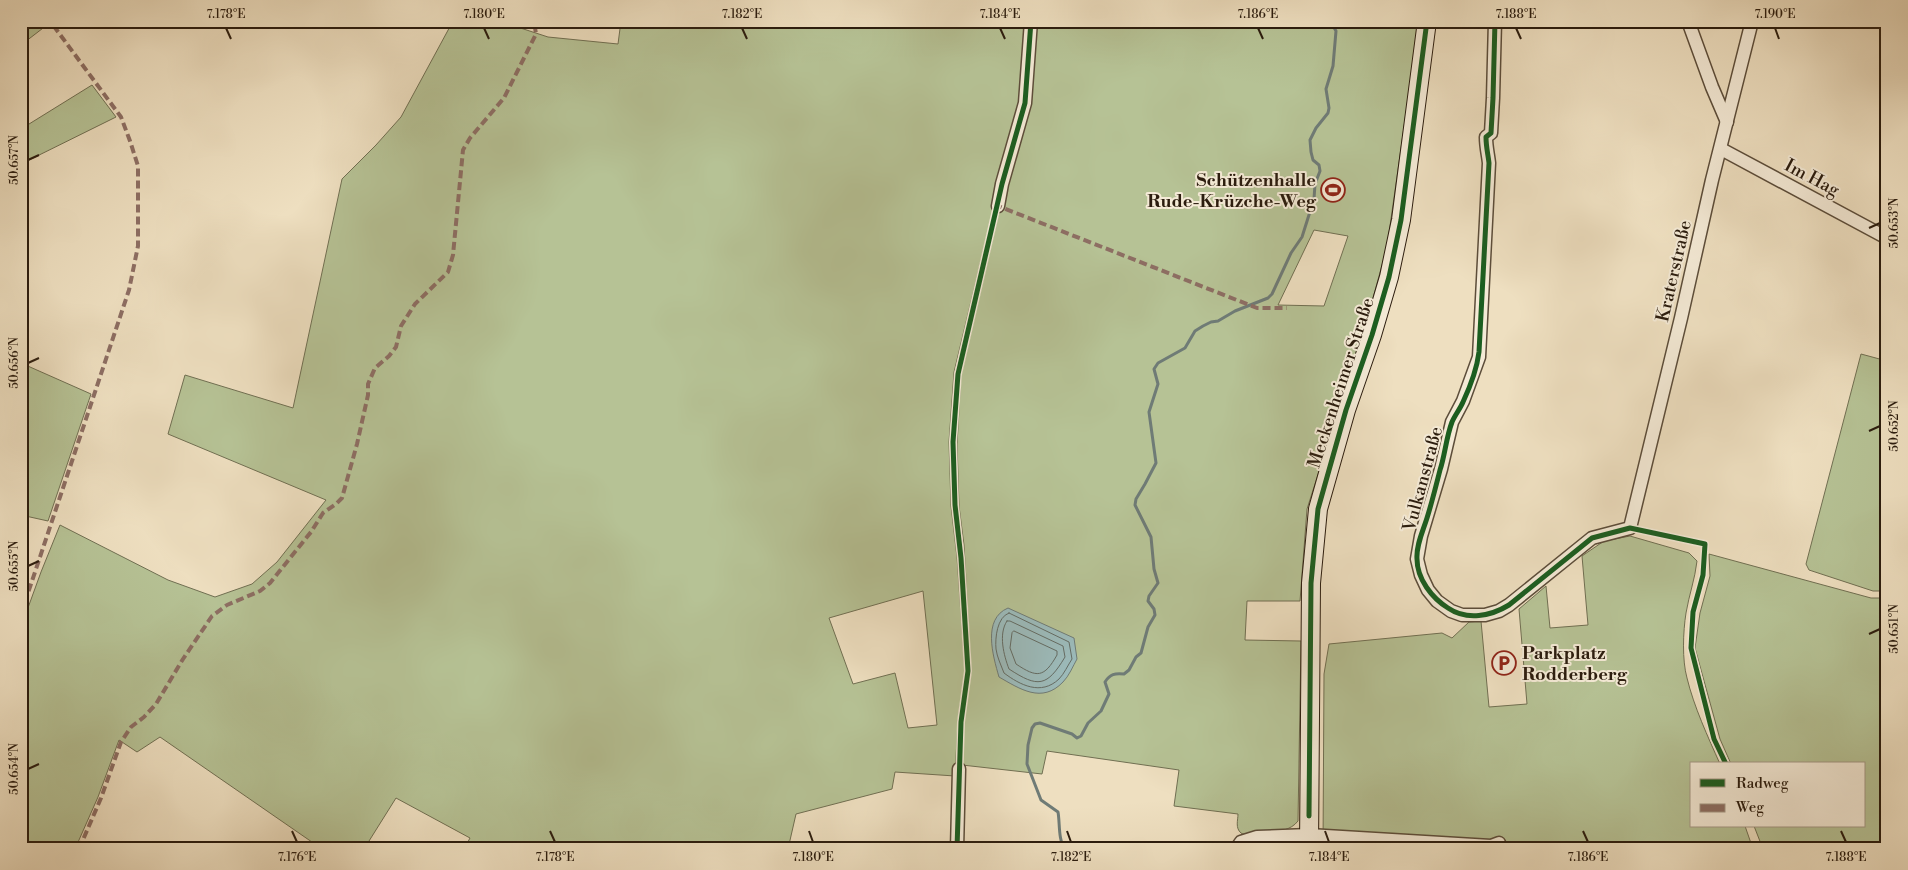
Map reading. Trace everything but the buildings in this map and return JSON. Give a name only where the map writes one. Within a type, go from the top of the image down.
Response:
[{"type":"main road","name":"Meckenheimer Straße","points":[[1309,842],[1311,583],[1318,509],[1346,410],[1372,336],[1389,277],[1401,220],[1427,21]]},
{"type":"street","points":[[998,206],[1002,184],[1024,103],[1031,21]]},
{"type":"street","name":"Vulkanstraße","points":[[1495,21],[1494,98],[1491,132],[1486,137],[1486,153],[1489,164],[1479,352],[1474,374],[1464,401],[1452,422],[1421,536],[1417,559],[1419,567],[1428,590],[1437,601],[1462,615],[1486,615],[1499,611],[1509,605],[1592,538],[1630,528]]},
{"type":"street","points":[[1688,21],[1712,87],[1728,122]]},
{"type":"street","name":"Kraterstraße","points":[[1630,528],[1752,21]]},
{"type":"street","name":"Im Hag","points":[[1721,150],[1887,238]]},
{"type":"street","points":[[956,849],[959,769]]},
{"type":"street","points":[[1236,849],[1241,842],[1257,837],[1309,842],[1491,846],[1499,843],[1501,849]]},
{"type":"green space","points":[[21,21],[45,21],[47,25],[21,45]]},
{"type":"green space","points":[[453,21],[499,21],[548,37],[618,44],[621,21],[1028,21],[1022,103],[998,190],[954,372],[949,442],[951,506],[957,557],[965,672],[958,721],[955,776],[895,772],[892,789],[796,814],[788,849],[464,849],[470,838],[396,798],[364,849],[322,849],[160,737],[137,752],[119,740],[98,797],[75,849],[21,849],[21,627],[60,525],[168,580],[215,597],[252,584],[277,562],[326,500],[168,434],[185,375],[293,408],[342,179],[401,117]],"holes":[[[923,591],[937,725],[908,728],[895,673],[853,684],[829,618]]]},
{"type":"green space","points":[[1035,21],[1419,21],[1387,247],[1365,327],[1307,509],[1300,601],[1247,601],[1245,640],[1301,641],[1298,821],[1293,826],[1269,833],[1244,834],[1238,829],[1238,814],[1174,806],[1179,770],[1047,751],[1042,774],[962,765],[963,722],[971,672],[964,545],[959,506],[957,444],[961,375],[1005,185]],"holes":[[[1314,230],[1348,236],[1324,306],[1278,305]]]},
{"type":"green space","points":[[92,85],[116,117],[21,164],[21,129]]},
{"type":"green space","points":[[1861,354],[1887,361],[1887,591],[1873,591],[1809,570],[1806,564]]},
{"type":"green space","points":[[21,363],[91,394],[48,521],[21,515]]},
{"type":"green space","points":[[1630,536],[1689,553],[1697,561],[1685,621],[1684,663],[1693,700],[1719,762],[1690,762],[1690,828],[1746,828],[1753,849],[1323,849],[1324,674],[1329,644],[1442,633],[1452,638],[1469,622],[1481,621],[1489,707],[1527,704],[1519,609],[1546,586],[1550,628],[1588,625],[1582,556],[1604,541]]},
{"type":"green space","points":[[1709,554],[1871,598],[1887,598],[1887,849],[1763,849],[1755,828],[1866,828],[1866,762],[1730,762],[1720,739],[1695,648],[1700,613],[1710,576]]},
{"type":"water","points":[[1008,608],[1074,638],[1077,659],[1065,680],[1055,689],[1039,693],[1031,692],[1023,690],[999,677],[992,649],[992,629],[1000,613]]},
{"type":"waterway","points":[[1065,849],[1060,836],[1058,812],[1041,800],[1027,764],[1028,745],[1032,728],[1035,724],[1040,723],[1072,734],[1077,738],[1081,736],[1088,723],[1101,711],[1109,694],[1105,682],[1107,679],[1113,675],[1124,674],[1141,653],[1148,627],[1155,615],[1154,609],[1148,601],[1149,596],[1158,583],[1154,569],[1151,537],[1135,505],[1136,499],[1156,463],[1149,412],[1158,384],[1154,369],[1158,363],[1185,348],[1195,331],[1203,326],[1268,298],[1272,294],[1291,253],[1302,237],[1314,199],[1315,184],[1320,171],[1319,165],[1313,160],[1310,140],[1316,128],[1328,113],[1329,108],[1326,89],[1333,66],[1336,31],[1333,26],[1325,21]]},
{"type":"marked path","points":[[21,614],[129,290],[138,246],[138,166],[121,117],[50,21]]},
{"type":"marked path","points":[[79,849],[101,798],[121,742],[131,727],[156,704],[212,616],[227,605],[260,591],[270,583],[311,532],[323,513],[342,498],[357,444],[368,395],[368,384],[375,368],[396,347],[401,326],[415,304],[448,272],[453,255],[463,150],[470,138],[504,98],[536,34],[534,21]]},
{"type":"marked path","points":[[997,210],[998,206],[1257,308],[1287,308]]},
{"type":"cycle path","points":[[957,849],[961,722],[968,671],[961,558],[955,505],[953,442],[958,374],[1002,184],[1025,103],[1031,21]]},
{"type":"cycle path","points":[[1309,816],[1311,583],[1318,509],[1346,410],[1372,335],[1389,277],[1401,220],[1427,21]]},
{"type":"cycle path","points":[[1495,21],[1491,133],[1486,137],[1489,163],[1479,352],[1471,384],[1450,428],[1442,464],[1419,543],[1417,559],[1420,574],[1426,587],[1442,604],[1463,615],[1479,616],[1495,612],[1509,605],[1592,538],[1630,528],[1705,544],[1703,575],[1693,612],[1691,648],[1714,739],[1725,762]]},
{"type":"place","name":"Schützenhalle Rude-Krüzche-Weg","points":[[1333,190]]},
{"type":"place","name":"Parkplatz Rodderberg","points":[[1504,663]]}]
